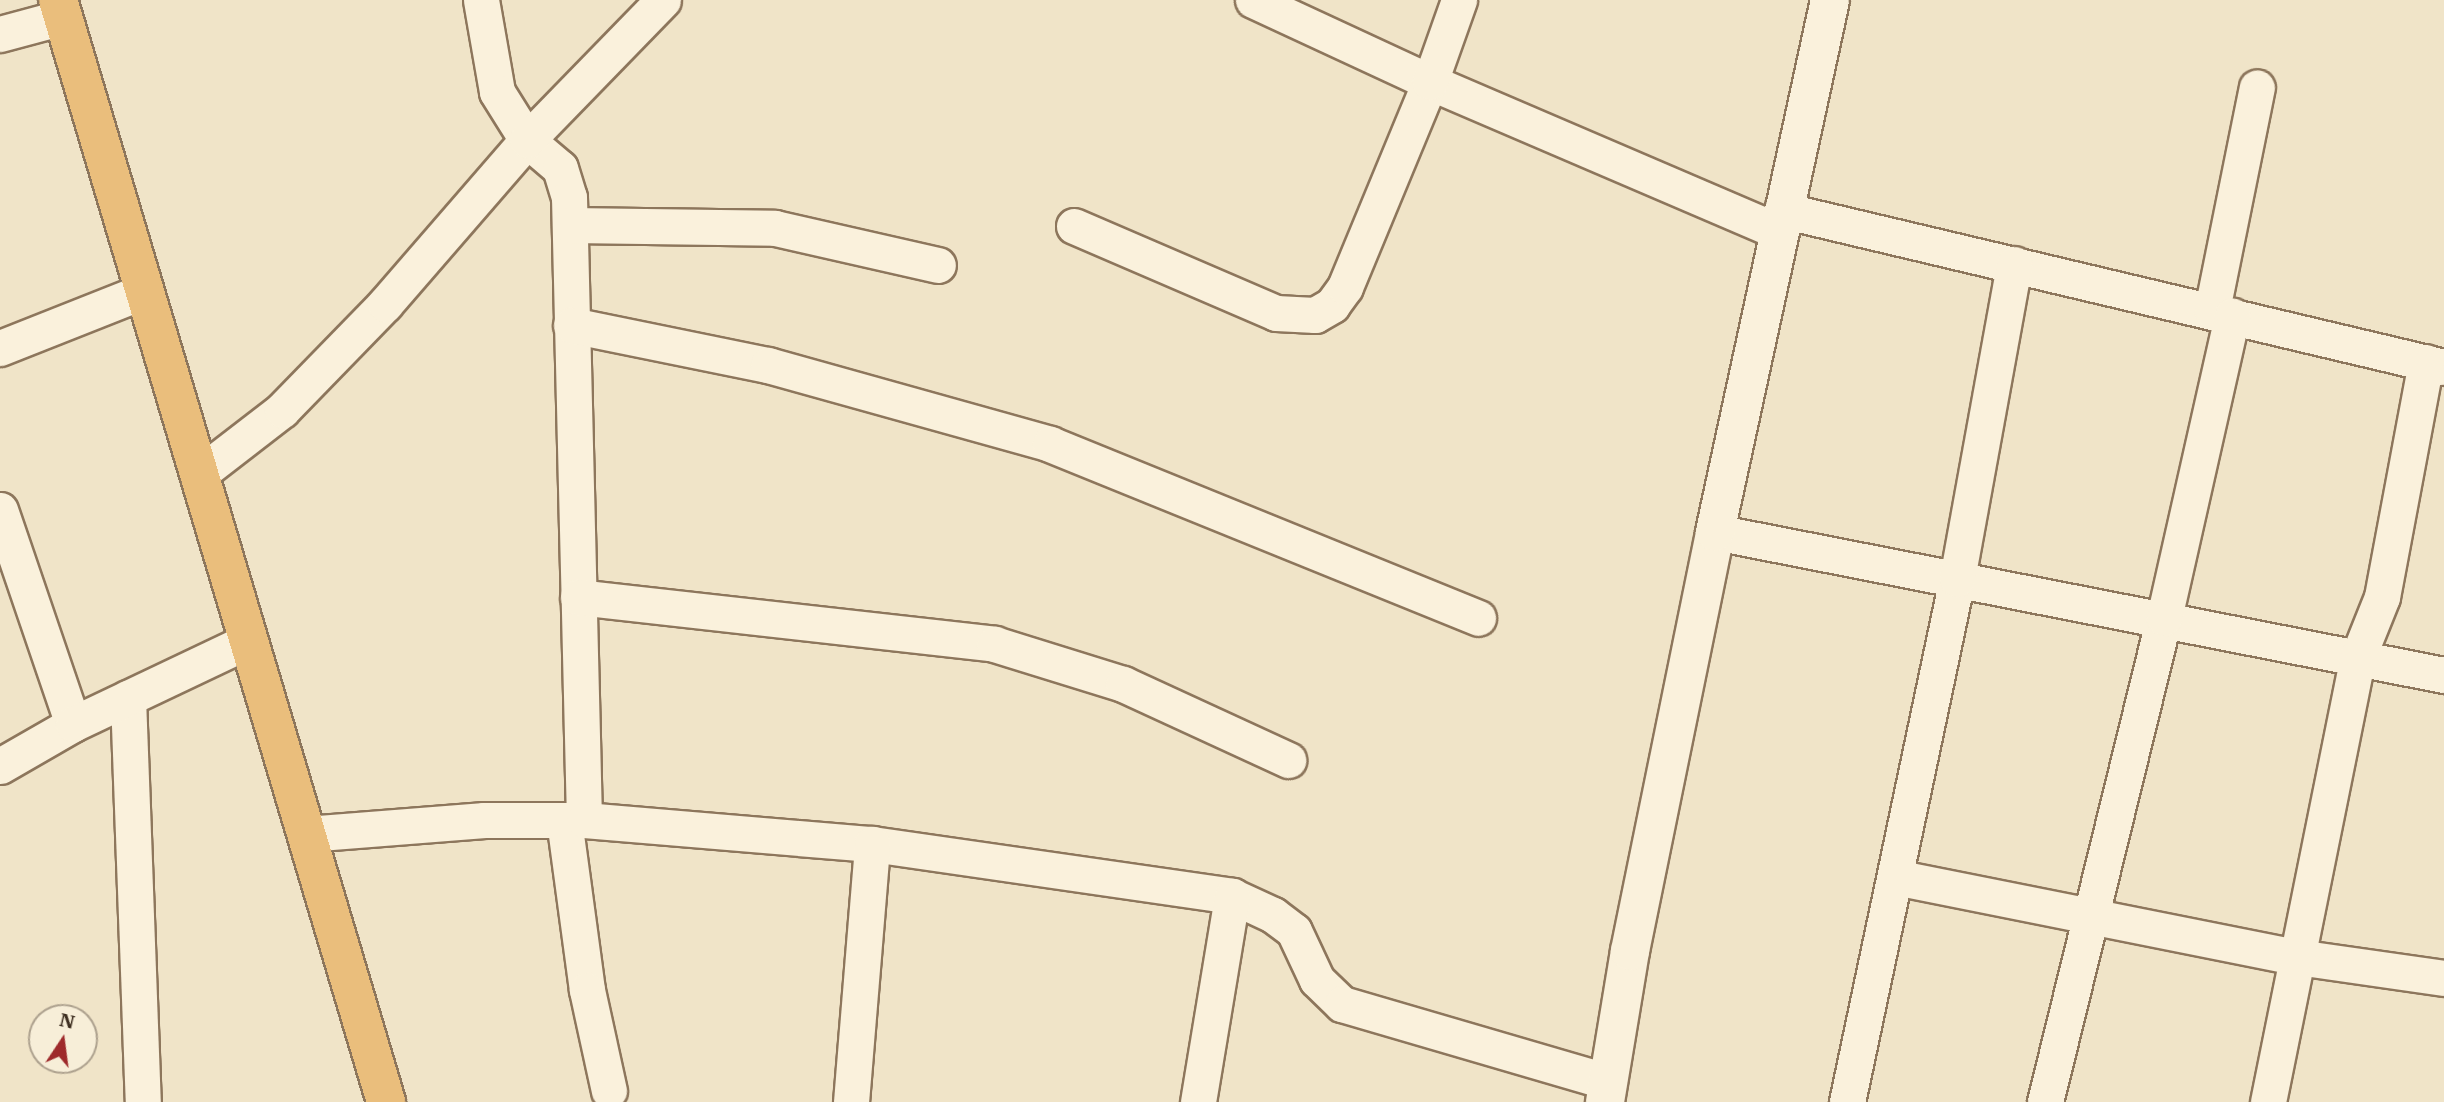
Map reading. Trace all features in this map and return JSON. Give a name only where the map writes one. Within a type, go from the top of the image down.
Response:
[{"type":"highway","points":[[61,8],[386,1102]]},
{"type":"street","points":[[481,0],[497,92],[527,140],[560,168],[569,197],[579,597],[574,820],[587,990],[609,1091]]},
{"type":"street","points":[[198,475],[291,401],[385,304],[527,140],[663,0]]},
{"type":"street","points":[[1253,0],[1430,82],[1779,220],[2014,264],[2435,365],[2382,597],[2358,657],[2269,1102]]},
{"type":"street","points":[[1074,226],[1276,313],[1315,315],[1332,305],[1345,287],[1430,82],[1459,0]]},
{"type":"street","points":[[306,834],[484,820],[574,820],[872,844],[1232,896],[1273,915],[1294,931],[1317,979],[1342,1004],[1607,1092],[1630,951],[1715,532],[1779,220],[1830,0]]},
{"type":"street","points":[[0,34],[61,8]]},
{"type":"street","points":[[2045,1102],[2164,618],[2222,313],[2257,87]]},
{"type":"street","points":[[570,225],[775,228],[938,265]]},
{"type":"street","points":[[1847,1102],[1957,579],[2014,264]]},
{"type":"street","points":[[0,348],[144,292]]},
{"type":"street","points":[[571,325],[768,365],[1050,444],[1478,618]]},
{"type":"street","points":[[0,510],[74,724]]},
{"type":"street","points":[[1715,532],[2444,675]]},
{"type":"street","points":[[579,597],[994,644],[1123,684],[1288,760]]},
{"type":"street","points":[[0,766],[74,724],[248,641]]},
{"type":"street","points":[[128,698],[137,1031],[143,1102]]},
{"type":"street","points":[[851,1102],[872,844]]},
{"type":"street","points":[[1895,877],[2298,957],[2444,978]]},
{"type":"street","points":[[1198,1102],[1232,896]]}]
